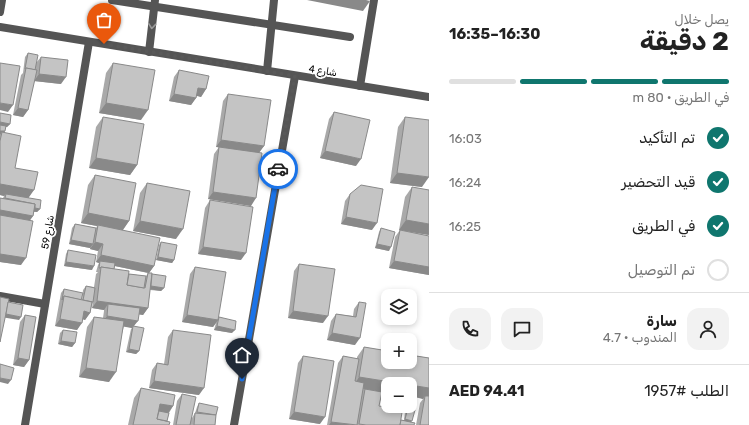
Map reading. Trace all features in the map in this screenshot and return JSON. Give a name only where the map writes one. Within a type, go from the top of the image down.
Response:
[{"type":"street","points":[[0,12],[2,0]]},
{"type":"street","points":[[112,0],[155,3],[272,25],[350,37]]},
{"type":"street","points":[[267,71],[274,0]]},
{"type":"street","points":[[360,86],[374,0]]},
{"type":"street","points":[[149,52],[155,3]]},
{"type":"street","name":"شارع 4","points":[[0,27],[429,97]]},
{"type":"street","name":"شارع 59","points":[[25,425],[89,42]]},
{"type":"street","points":[[234,425],[295,76]]},
{"type":"street","points":[[0,296],[45,304]]},
{"type":"building","points":[[28,53],[38,55],[35,70],[25,69]]},
{"type":"building","points":[[41,57],[68,60],[66,77],[39,74]]},
{"type":"building","points":[[0,63],[20,66],[13,105],[0,103]]},
{"type":"building","points":[[113,63],[155,70],[148,110],[106,103]]},
{"type":"building","points":[[26,68],[37,70],[28,110],[18,108]]},
{"type":"building","points":[[179,70],[209,76],[206,89],[198,88],[196,98],[174,94]]},
{"type":"building","points":[[228,94],[271,100],[264,146],[221,140]]},
{"type":"building","points":[[334,112],[370,120],[361,159],[325,151]]},
{"type":"building","points":[[0,113],[11,115],[10,124],[0,122]]},
{"type":"building","points":[[103,117],[144,124],[137,165],[96,158]]},
{"type":"building","points":[[405,117],[429,120],[429,177],[397,173]]},
{"type":"building","points":[[0,125],[6,126],[5,131],[0,131]]},
{"type":"building","points":[[2,132],[21,136],[15,168],[38,172],[34,190],[0,184],[0,141]]},
{"type":"building","points":[[219,147],[262,153],[256,198],[213,192]]},
{"type":"building","points":[[95,175],[136,183],[129,221],[88,213]]},
{"type":"building","points":[[147,183],[190,191],[183,229],[140,221]]},
{"type":"building","points":[[361,185],[383,189],[377,223],[346,217],[350,194]]},
{"type":"building","points":[[412,187],[429,190],[429,224],[406,220]]},
{"type":"building","points":[[6,194],[41,200],[40,209],[35,208],[35,204],[5,198]]},
{"type":"building","points":[[0,198],[35,204],[33,216],[0,210]]},
{"type":"building","points":[[210,200],[253,207],[246,253],[203,247]]},
{"type":"building","points":[[0,215],[33,221],[26,258],[0,254]]},
{"type":"building","points":[[75,224],[96,228],[93,244],[71,240]]},
{"type":"building","points":[[98,225],[160,238],[154,266],[101,255],[103,244],[95,242]]},
{"type":"building","points":[[381,228],[395,232],[391,247],[377,244]]},
{"type":"building","points":[[400,230],[429,236],[429,267],[394,261]]},
{"type":"building","points":[[161,242],[177,245],[174,260],[158,257]]},
{"type":"building","points":[[68,250],[96,255],[94,266],[66,262]]},
{"type":"building","points":[[100,261],[115,263],[114,269],[99,268]]},
{"type":"building","points":[[299,264],[335,269],[328,316],[293,311]]},
{"type":"building","points":[[101,267],[129,271],[127,285],[145,288],[148,273],[152,273],[148,308],[97,301]]},
{"type":"building","points":[[195,267],[226,272],[218,320],[187,315]]},
{"type":"building","points":[[129,274],[146,276],[144,288],[127,285]]},
{"type":"building","points":[[152,274],[166,276],[164,288],[151,286]]},
{"type":"building","points":[[86,286],[95,288],[93,302],[83,300]]},
{"type":"building","points":[[64,289],[83,293],[81,300],[64,296],[62,300]]},
{"type":"building","points":[[64,296],[92,302],[90,313],[84,311],[82,323],[60,319]]},
{"type":"building","points":[[0,297],[9,299],[0,342]]},
{"type":"building","points":[[8,302],[23,305],[21,317],[6,314]]},
{"type":"building","points":[[359,302],[366,303],[360,338],[332,333],[336,314],[356,317]]},
{"type":"building","points":[[108,304],[140,308],[138,321],[107,316]]},
{"type":"building","points":[[25,315],[36,317],[29,360],[18,358]]},
{"type":"building","points":[[94,317],[124,321],[116,372],[86,368]]},
{"type":"building","points":[[219,317],[236,321],[235,330],[217,326]]},
{"type":"building","points":[[133,326],[144,328],[139,351],[129,349]]},
{"type":"building","points":[[63,330],[77,332],[75,343],[61,341]]},
{"type":"building","points":[[173,330],[211,335],[204,388],[154,381],[157,363],[168,365]]},
{"type":"building","points":[[364,347],[381,350],[381,369],[417,369],[417,356],[429,358],[429,388],[417,386],[417,377],[381,377],[381,380],[359,377]]},
{"type":"building","points":[[303,356],[334,361],[325,417],[294,412]]},
{"type":"building","points":[[343,356],[359,359],[355,381],[364,383],[357,425],[331,422]]},
{"type":"building","points":[[0,364],[14,368],[11,380],[0,378]]},
{"type":"building","points":[[141,388],[175,395],[173,406],[160,404],[157,419],[170,422],[169,425],[133,425]]},
{"type":"building","points":[[365,389],[381,392],[379,406],[381,406],[381,413],[402,413],[400,425],[359,424]]},
{"type":"building","points":[[182,394],[196,397],[190,425],[176,425]]},
{"type":"building","points":[[425,396],[429,396],[429,425],[420,425]]},
{"type":"building","points":[[199,403],[218,407],[216,415],[197,412]]},
{"type":"building","points":[[159,411],[169,413],[167,421],[157,419]]},
{"type":"building","points":[[195,413],[216,415],[215,425],[194,425]]},
{"type":"building","points":[[407,413],[414,413],[412,421],[405,419]]},
{"type":"building","points":[[401,420],[415,423],[414,425],[400,425]]},
{"type":"way so far","points":[[104,44],[295,76],[278,169]]},
{"type":"route","points":[[242,379],[278,169]]}]
